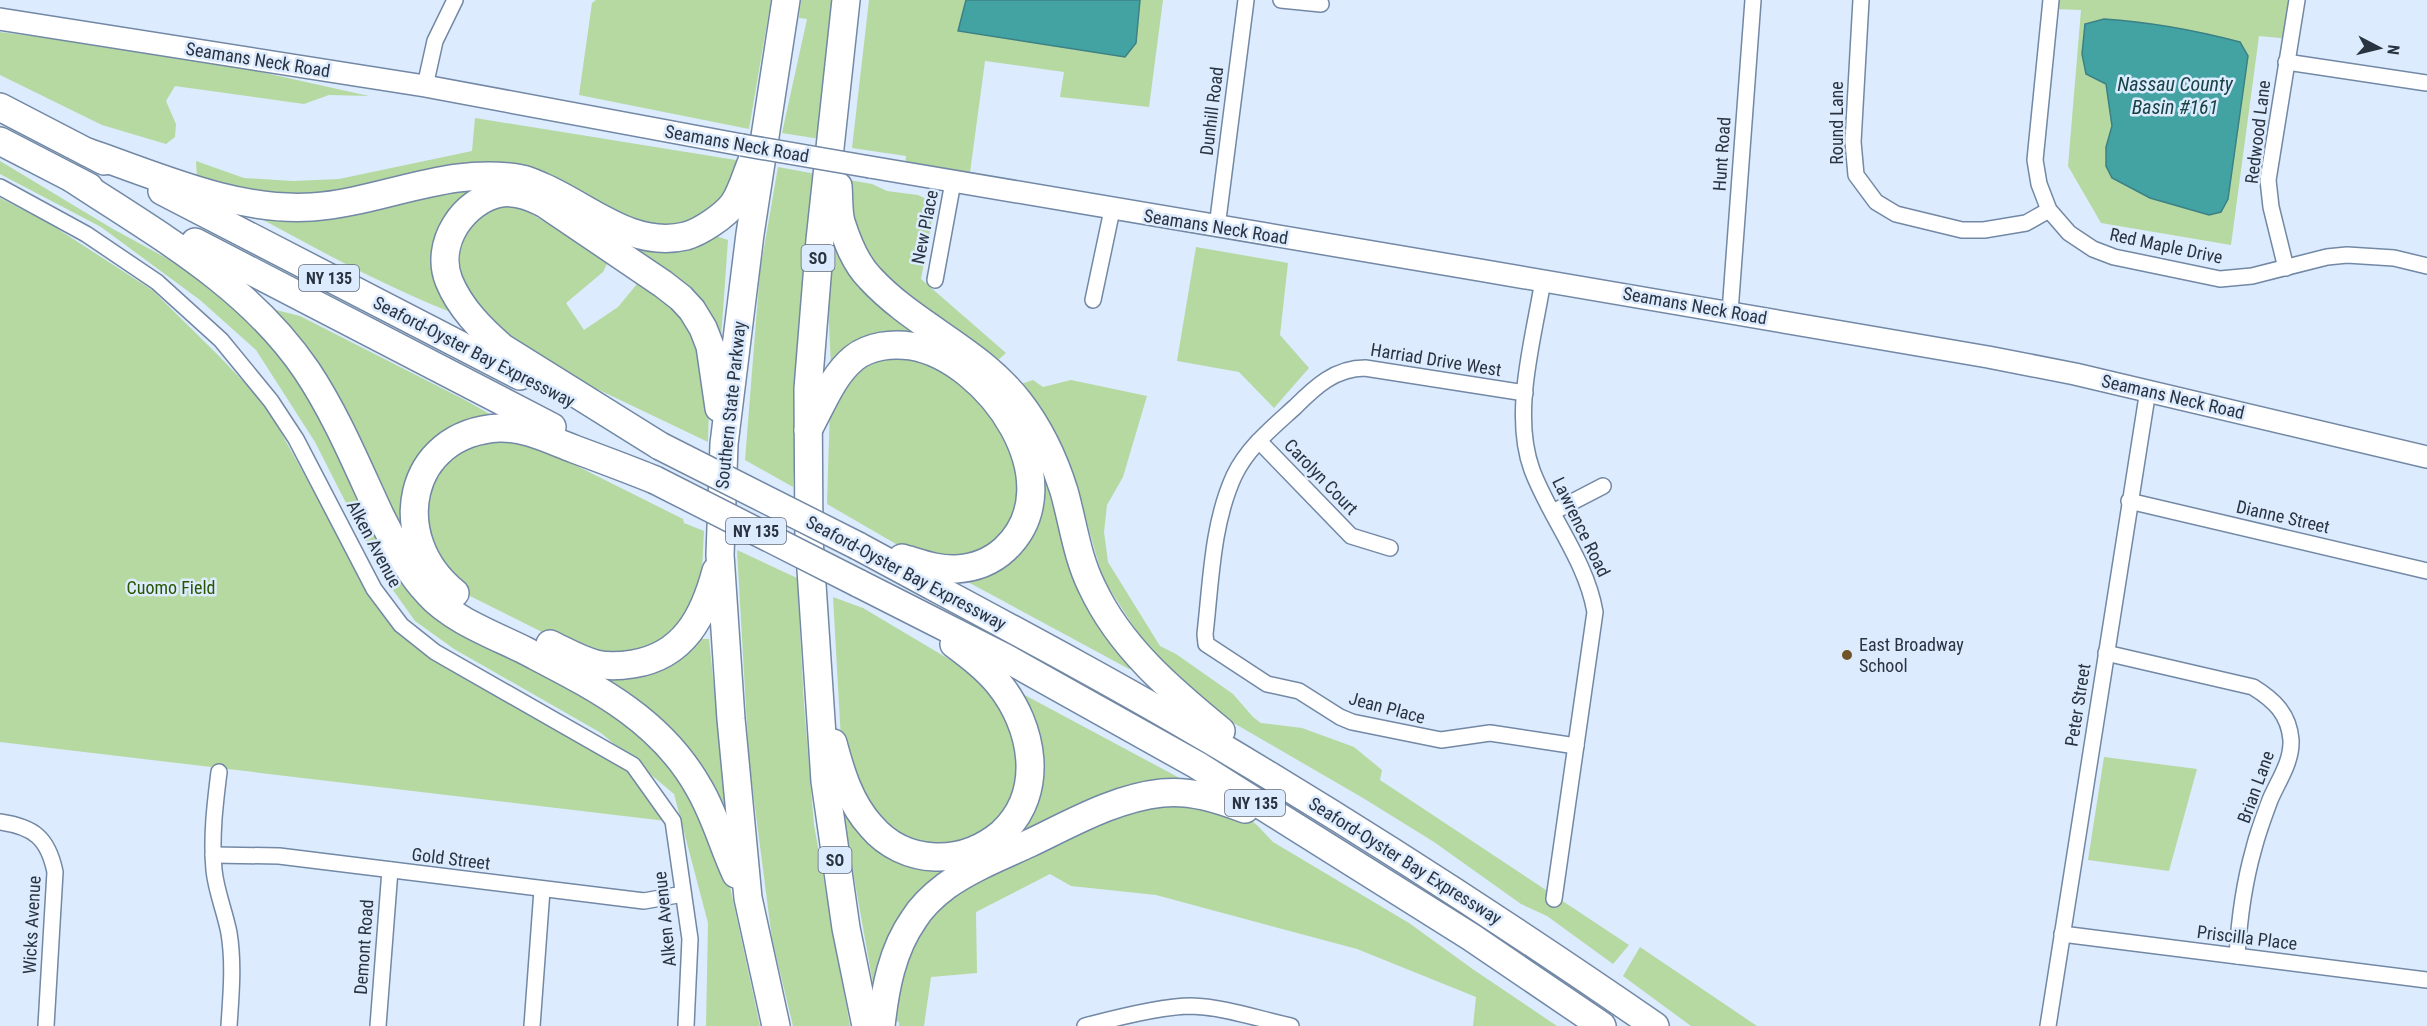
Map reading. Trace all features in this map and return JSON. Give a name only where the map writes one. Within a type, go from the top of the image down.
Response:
[{"type":"highway","name":"Southern State Parkway","points":[[776,1026],[748,898],[731,719],[720,555],[724,444],[750,234],[786,0]]},
{"type":"highway","name":"SO","points":[[846,0],[813,321],[807,431],[809,539],[825,781],[835,857],[866,1026]]},
{"type":"highway","points":[[838,85],[840,220],[853,254],[868,277],[891,299],[960,346],[992,373],[1018,401],[1039,430],[1052,457],[1080,555],[1091,586],[1107,615],[1128,644],[1160,679],[1288,788]]},
{"type":"highway","name":"Seaford-Oyster Bay Expressway","points":[[0,107],[432,332],[858,546],[1134,696],[1288,788],[1477,906],[1655,1026]]},
{"type":"highway","points":[[87,152],[206,192],[240,201],[276,206],[311,207],[345,202],[463,176],[490,175],[525,179],[559,194],[617,228],[648,238],[668,239],[687,236],[703,230],[733,204],[768,118]]},
{"type":"highway","name":"Seaford-Oyster Bay Expressway","points":[[0,141],[655,480],[963,635],[1119,721],[1197,765],[1297,830],[1471,937],[1602,1026]]},
{"type":"highway","points":[[74,179],[198,261],[258,311],[283,339],[307,371],[327,405],[400,554],[430,595],[466,621],[601,690],[645,722],[675,753],[698,785],[716,820],[729,857],[748,898]]},
{"type":"highway","points":[[660,446],[503,348],[480,328],[448,279],[446,256],[448,241],[454,226],[463,214],[478,202],[501,193],[528,195],[555,210],[681,298],[703,328],[710,346],[724,444]]},
{"type":"highway","points":[[807,431],[839,372],[854,358],[877,347],[904,345],[937,353],[967,372],[987,389],[1010,420],[1022,447],[1030,482],[1026,518],[1013,541],[995,558],[974,567],[934,568],[858,546]]},
{"type":"highway","points":[[655,480],[525,430],[501,428],[476,431],[452,440],[433,457],[419,482],[414,506],[416,537],[422,554],[440,581],[462,598],[575,657],[597,664],[616,666],[656,659],[687,635],[709,597],[720,555]]},
{"type":"highway","points":[[818,692],[845,782],[862,815],[884,838],[897,847],[915,854],[932,857],[953,856],[978,849],[1006,829],[1023,804],[1030,782],[1029,748],[1019,719],[999,684],[987,671],[973,658],[895,601]]},
{"type":"highway","points":[[881,1026],[890,970],[900,943],[915,917],[946,886],[992,860],[1117,803],[1164,793],[1190,793],[1216,798],[1297,830]]},
{"type":"main road","name":"Seamans Neck Road","points":[[0,19],[425,86],[1112,210],[1543,280],[1988,357],[2148,390],[2427,457]]},
{"type":"street","points":[[425,86],[435,41],[455,0]]},
{"type":"street","name":"Dunhill Road","points":[[1217,227],[1246,0]]},
{"type":"street","points":[[1281,0],[1322,4]]},
{"type":"street","name":"Hunt Road","points":[[1730,312],[1753,0]]},
{"type":"street","name":"Round Lane","points":[[1861,0],[1852,142],[1856,175],[1876,202],[1896,214],[1962,230],[1984,230],[2026,223],[2049,210]]},
{"type":"street","name":"Red Maple Drive","points":[[2051,0],[2035,160],[2039,183],[2049,210],[2069,233],[2093,249],[2114,256],[2220,279],[2252,276],[2327,257],[2347,255],[2394,258],[2427,266]]},
{"type":"street","name":"Redwood Lane","points":[[2286,268],[2271,207],[2268,180],[2297,0]]},
{"type":"street","points":[[2286,62],[2427,83]]},
{"type":"street","name":"New Place","points":[[935,280],[953,182]]},
{"type":"street","name":"Alken Avenue","points":[[0,187],[86,234],[157,282],[221,340],[271,401],[296,440],[374,589],[401,624],[435,652],[633,765],[673,821],[690,947],[686,1026]]},
{"type":"street","points":[[1094,300],[1112,210]]},
{"type":"street","name":"Lawrence Road","points":[[1543,280],[1522,422],[1526,450],[1533,472],[1591,589],[1595,612],[1554,899]]},
{"type":"street","name":"Harriad Drive West","points":[[1206,644],[1205,634],[1220,514],[1235,474],[1259,441],[1314,388],[1329,377],[1353,368],[1399,372],[1525,393]]},
{"type":"street","name":"Peter Street","points":[[2048,1026],[2148,390]]},
{"type":"street","name":"Carolyn Court","points":[[1259,441],[1351,536],[1390,548]]},
{"type":"street","points":[[1553,512],[1603,486]]},
{"type":"street","name":"Dianne Street","points":[[2129,501],[2427,571]]},
{"type":"street","name":"Jean Place","points":[[1206,644],[1267,684],[1299,691],[1352,722],[1441,740],[1490,733],[1576,746]]},
{"type":"street","name":"Brian Lane","points":[[2106,653],[2253,687],[2272,698],[2285,716],[2291,740],[2289,759],[2270,801],[2254,848],[2237,956]]},
{"type":"street","points":[[219,772],[214,807],[213,855],[214,872],[229,933],[231,952],[229,1026]]},
{"type":"street","name":"Wicks Avenue","points":[[0,822],[18,825],[37,835],[50,851],[55,872],[46,1026]]},
{"type":"street","name":"Gold Street","points":[[213,855],[279,856],[644,901],[683,894]]},
{"type":"street","name":"Demont Road","points":[[378,1026],[390,870]]},
{"type":"street","points":[[532,1026],[543,890]]},
{"type":"street","name":"Priscilla Place","points":[[2062,934],[2427,980]]},
{"type":"street","points":[[1091,1025],[1190,1006],[1256,1016],[1286,1025]]},
{"type":"green space","points":[[596,0],[771,0],[749,129],[579,95],[592,3]]},
{"type":"green space","points":[[801,0],[833,0],[820,139],[782,133],[807,19],[799,18]]},
{"type":"green space","points":[[869,0],[1163,0],[1149,107],[1060,97],[1064,72],[985,61],[969,180],[905,169],[906,156],[852,148]]},
{"type":"green space","points":[[2052,0],[2296,0],[2290,39],[2259,36],[2231,245],[2101,223],[2068,166],[2081,10],[2052,9]]},
{"type":"green space","points":[[0,32],[189,56],[369,96],[329,95],[304,104],[175,86],[166,101],[176,124],[175,137],[166,144],[102,125],[0,75]]},
{"type":"green space","points":[[475,118],[742,161],[729,201],[664,234],[547,180],[292,199],[197,179],[196,161],[244,178],[293,181],[339,179],[472,151]]},
{"type":"green space","points":[[0,161],[113,229],[181,266],[244,308],[306,387],[407,585],[608,704],[658,742],[705,807],[726,868],[760,1026],[706,1026],[708,923],[674,794],[601,733],[454,649],[415,621],[383,576],[315,442],[256,350],[200,300],[101,227],[0,174]]},
{"type":"green space","points":[[778,167],[816,174],[801,336],[793,487],[745,460],[760,271]]},
{"type":"green space","points":[[849,180],[872,184],[887,191],[918,195],[935,203],[921,279],[1006,353],[996,362],[941,317],[892,289],[852,234]]},
{"type":"green space","points":[[485,182],[442,239],[466,318],[379,280],[239,207]]},
{"type":"green space","name":"Cuomo Field","points":[[0,198],[47,222],[152,290],[265,404],[378,607],[401,634],[630,768],[666,821],[0,742]]},
{"type":"green space","points":[[514,204],[602,255],[608,262],[603,272],[566,303],[584,330],[618,307],[637,284],[655,287],[673,297],[710,368],[708,442],[551,367],[504,336],[467,299],[454,268],[457,238],[474,213]]},
{"type":"green space","points":[[713,235],[728,240],[721,339],[630,253],[639,244]]},
{"type":"green space","points":[[835,236],[941,342],[831,367],[828,303]]},
{"type":"green space","points":[[1196,247],[1288,263],[1280,335],[1309,368],[1274,408],[1239,372],[1177,361]]},
{"type":"green space","points":[[272,309],[300,316],[502,421],[434,442],[406,531],[399,534]]},
{"type":"green space","points":[[883,352],[928,357],[993,404],[1025,497],[988,554],[950,565],[908,551],[827,504],[830,405],[842,381]]},
{"type":"green space","points":[[1033,380],[1043,387],[1071,380],[1147,396],[1123,477],[1107,505],[1104,532],[1108,562],[1160,646],[1176,654],[1233,694],[1261,723],[1302,728],[1354,747],[1382,770],[1380,780],[1629,945],[1613,964],[1547,916],[1521,904],[1434,842],[1225,718],[1152,655],[1103,579],[1074,477],[1041,407],[1018,385]]},
{"type":"green space","points":[[498,435],[547,451],[683,519],[684,523],[704,531],[701,589],[687,627],[658,651],[590,656],[466,594],[423,532],[425,494],[440,464],[466,444]]},
{"type":"green space","points":[[1033,442],[1135,669],[1129,669],[955,575],[998,568],[1030,541],[1041,502]]},
{"type":"green space","points":[[737,550],[797,578],[814,825],[850,1026],[793,1026],[772,939],[749,761]]},
{"type":"green space","points":[[833,597],[863,608],[979,677],[1008,712],[1025,757],[1017,804],[983,840],[939,852],[895,841],[871,816],[841,740]]},
{"type":"green space","points":[[697,639],[709,639],[728,822],[604,686],[606,673]]},
{"type":"green space","points":[[1019,692],[1202,790],[1008,844],[1024,816]]},
{"type":"green space","points":[[2104,757],[2197,769],[2169,871],[2088,860]]},
{"type":"green space","points":[[842,795],[852,811],[957,869],[878,984],[873,984],[849,849]]},
{"type":"green space","points":[[1152,801],[1236,810],[1257,825],[1273,842],[1409,923],[1557,1026],[1473,1026],[1476,997],[1357,949],[1156,895],[1071,886],[1050,874],[976,912],[977,973],[931,977],[924,1026],[899,1026],[899,1022],[892,1020],[916,924],[961,882]]},
{"type":"green space","points":[[1640,947],[1757,1026],[1691,1026],[1623,976]]},
{"type":"water","points":[[966,0],[1140,0],[1136,43],[1125,57],[958,31]]},
{"type":"water","name":"Nassau County Basin #161","points":[[2104,19],[2172,27],[2240,42],[2248,56],[2228,199],[2221,212],[2209,215],[2150,198],[2112,178],[2106,166],[2106,147],[2112,126],[2106,84],[2086,74],[2082,54],[2085,24]]},
{"type":"place","name":"East Broadway School","points":[[1847,655]]}]
